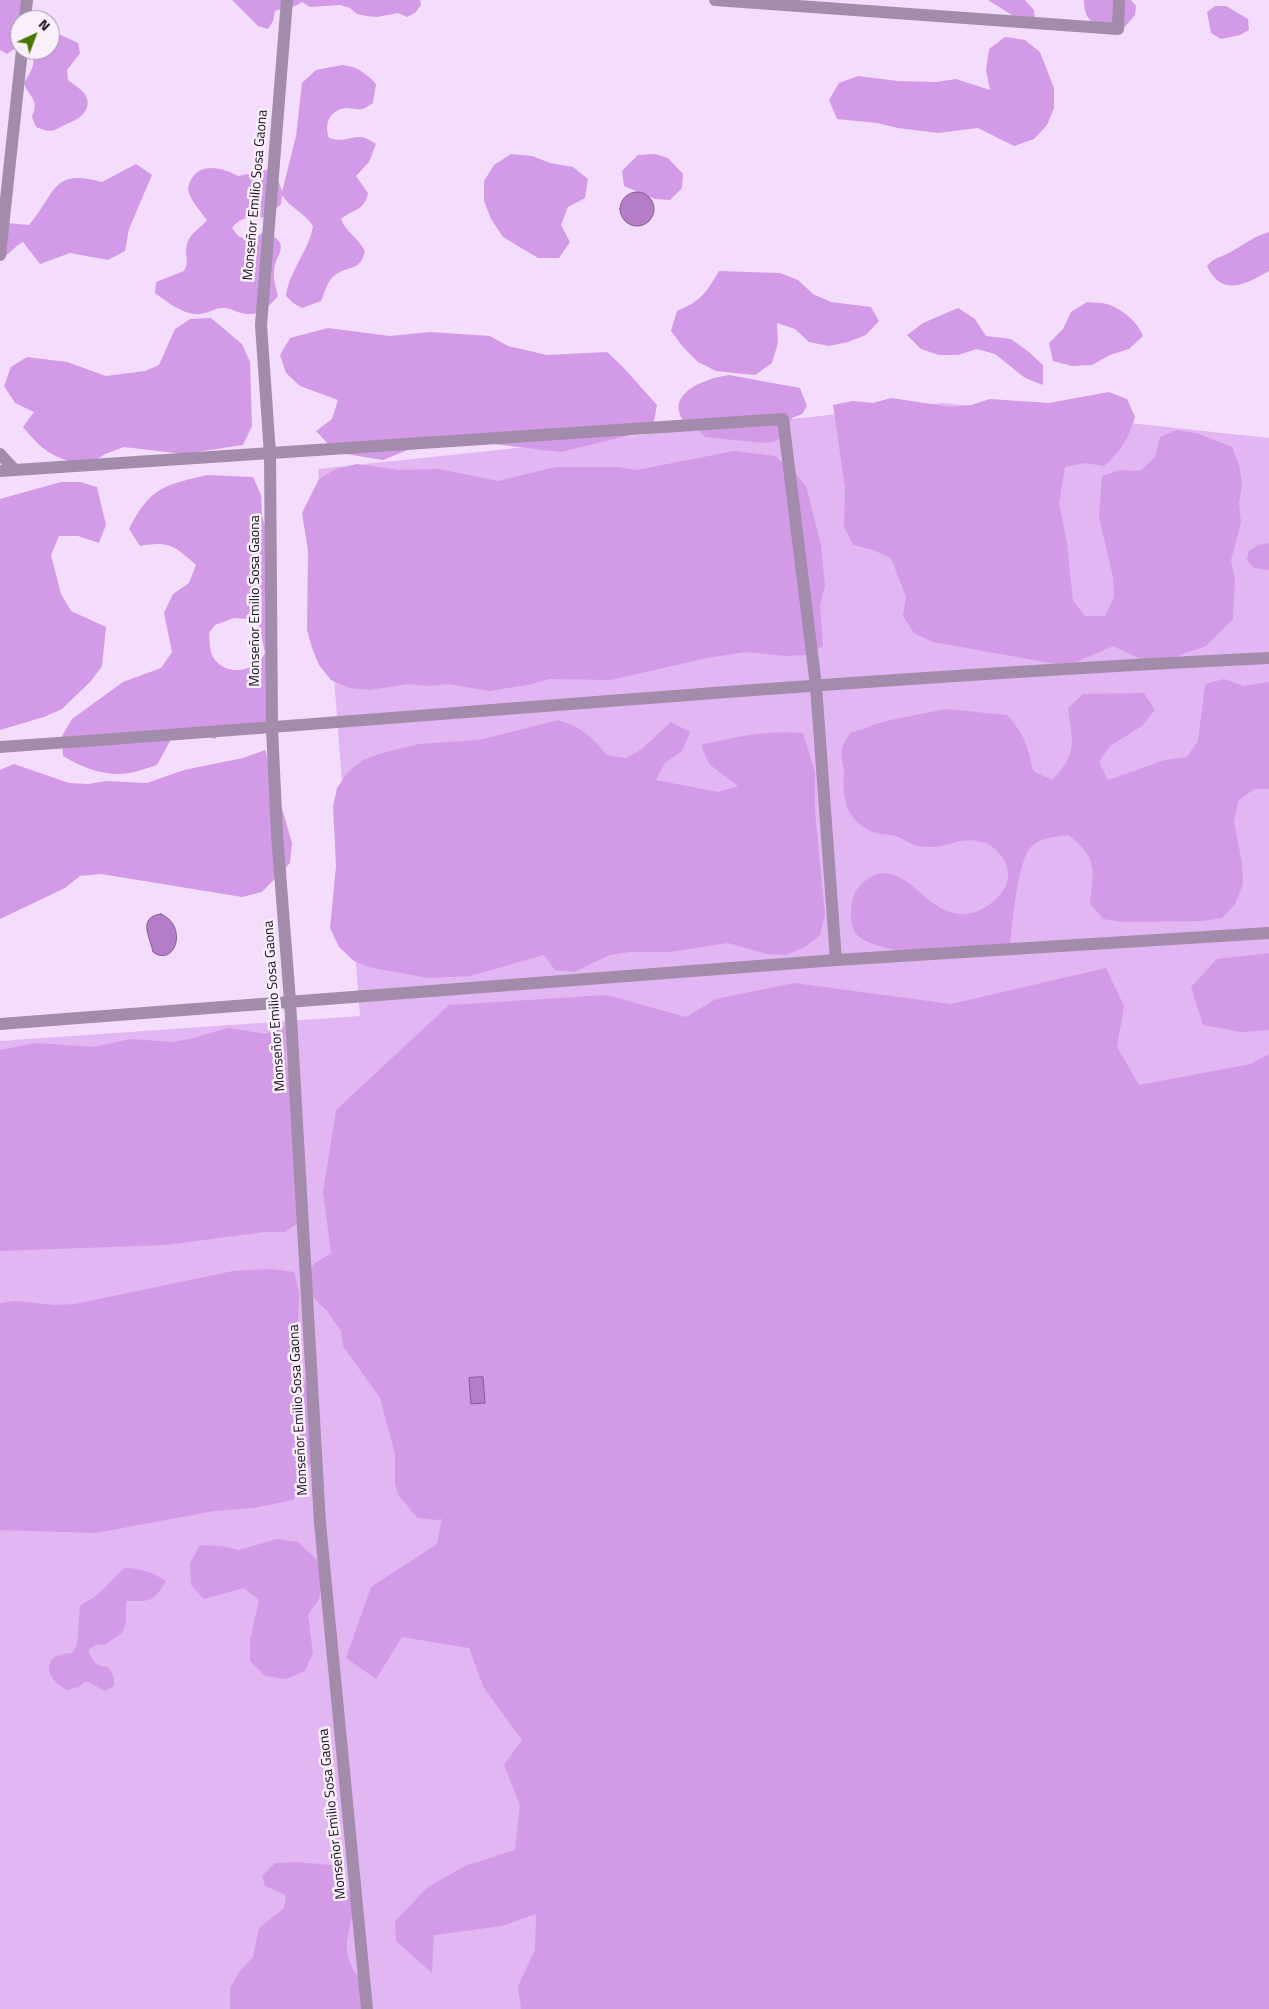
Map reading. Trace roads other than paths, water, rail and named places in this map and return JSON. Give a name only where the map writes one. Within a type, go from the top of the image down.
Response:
[{"type":"street","name":"Monseñor Emilio Sosa Gaona","points":[[287,0],[261,325],[270,454],[272,728],[277,834],[290,1001],[320,1523],[367,2009]]},
{"type":"street","points":[[715,0],[841,4],[1118,29],[1118,0]]},
{"type":"street","points":[[0,255],[21,60]]},
{"type":"street","points":[[0,471],[783,419],[816,686],[836,960]]},
{"type":"street","points":[[0,454],[14,469]]},
{"type":"street","points":[[0,747],[1096,666],[1269,658]]},
{"type":"street","points":[[0,1024],[836,960],[1269,933]]}]
